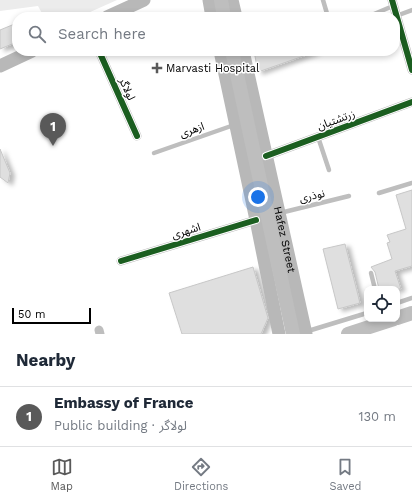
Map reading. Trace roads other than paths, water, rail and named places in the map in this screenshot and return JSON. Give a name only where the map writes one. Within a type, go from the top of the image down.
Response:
[{"type":"main road","points":[[118,12],[144,0]]},
{"type":"main road","points":[[209,0],[211,12]]},
{"type":"main road","points":[[221,0],[223,12]]},
{"type":"main road","points":[[232,0],[235,12]]},
{"type":"main road","points":[[0,66],[21,56]]},
{"type":"main road","name":"Hafez Street","points":[[221,56],[279,334]]},
{"type":"main road","name":"Hafez Street","points":[[233,56],[301,334]]},
{"type":"main road","name":"Hafez Street","points":[[244,56],[278,213],[301,334]]},
{"type":"main road","points":[[400,317],[412,313]]},
{"type":"main road","points":[[348,334],[381,322]]},
{"type":"street","points":[[400,30],[412,70]]},
{"type":"street","name":"لولاگر","points":[[101,56],[136,136]]},
{"type":"street","name":"زرتشتیان","points":[[266,156],[412,102]]},
{"type":"street","name":"اشهری","points":[[121,261],[256,220]]},
{"type":"lane","points":[[322,0],[326,12]]},
{"type":"lane","points":[[376,12],[392,3]]},
{"type":"lane","points":[[400,14],[412,10]]},
{"type":"lane","name":"ازهری","points":[[154,153],[236,124]]},
{"type":"lane","points":[[318,137],[329,170]]},
{"type":"lane","points":[[379,193],[412,182]]},
{"type":"lane","name":"نوذری","points":[[278,213],[350,196]]},
{"type":"lane","points":[[370,272],[374,286]]},
{"type":"lane","points":[[400,302],[412,298]]},
{"type":"lane","points":[[301,334],[364,314]]},
{"type":"place","name":"Marvasti Hospital","points":[[157,68]]},
{"type":"place","name":"Embassy of France","points":[[53,146]]}]
